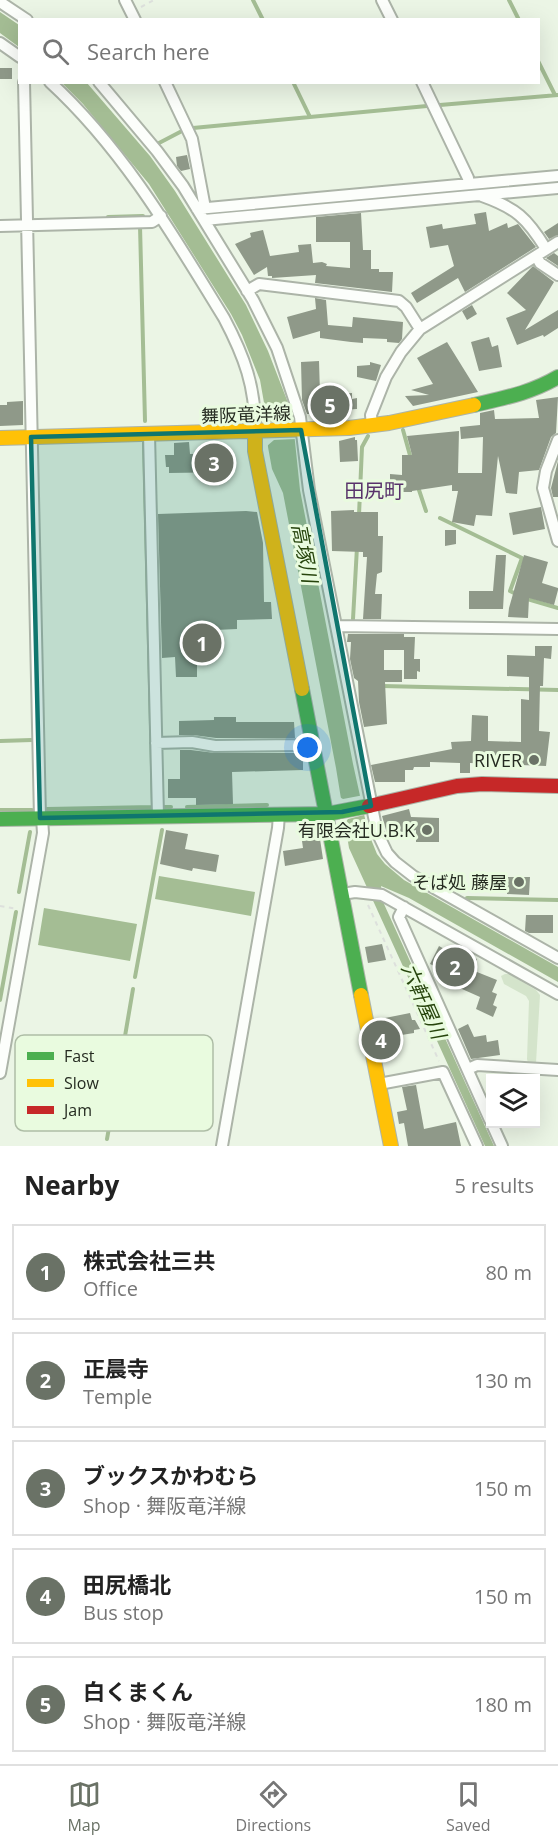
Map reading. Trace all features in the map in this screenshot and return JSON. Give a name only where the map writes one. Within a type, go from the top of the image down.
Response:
[{"type":"street","points":[[125,0],[133,15]]},
{"type":"street","points":[[382,0],[391,18]]},
{"type":"street","points":[[0,2],[24,18]]},
{"type":"street","points":[[0,43],[18,56]]},
{"type":"street","points":[[0,1073],[43,833],[31,437],[24,84]]},
{"type":"street","points":[[52,84],[130,172],[161,216],[224,318],[235,339],[251,383],[259,431],[255,451],[313,742],[333,813],[342,894],[391,1146]]},
{"type":"street","points":[[101,84],[201,208]]},
{"type":"street","points":[[166,84],[192,139],[204,220],[266,323],[300,416],[299,430],[309,490],[370,806],[381,843],[387,853],[404,870],[558,958]]},
{"type":"street","points":[[423,84],[478,195],[519,213],[546,249]]},
{"type":"street","points":[[201,208],[558,176]]},
{"type":"street","points":[[204,220],[558,188]]},
{"type":"street","points":[[0,226],[152,222],[161,216]]},
{"type":"street","points":[[372,426],[371,416],[386,377],[401,352],[420,330],[558,242]]},
{"type":"street","points":[[536,256],[540,263],[558,275]]},
{"type":"street","points":[[248,291],[259,284],[399,301],[406,307],[420,330]]},
{"type":"street","name":"舞阪竜洋線","points":[[0,438],[372,426],[523,394],[543,386],[558,376]]},
{"type":"street","points":[[149,434],[158,816]]},
{"type":"street","points":[[558,440],[544,480],[544,497],[555,515],[558,541]]},
{"type":"street","points":[[336,626],[558,629]]},
{"type":"street","points":[[156,743],[192,742],[214,746],[299,745],[313,742]]},
{"type":"street","points":[[0,819],[333,813],[456,786],[482,784],[558,786]]},
{"type":"street","points":[[222,1146],[279,814]]},
{"type":"street","points":[[342,894],[355,892],[382,895],[558,994]]},
{"type":"street","points":[[404,907],[399,917],[486,1111]]},
{"type":"street","points":[[468,1070],[477,1065],[558,1070]]},
{"type":"street","points":[[379,1084],[443,1072],[477,1146]]},
{"type":"street","points":[[494,1128],[502,1146]]},
{"type":"path","points":[[133,15],[154,0]]},
{"type":"path","points":[[365,893],[364,897],[443,1072]]},
{"type":"path","points":[[0,906],[12,909]]},
{"type":"highlighted area","points":[[301,430],[371,806],[342,812],[40,818],[31,437]]},
{"type":"shaded area","points":[[509,974],[536,990],[540,995],[536,1063],[528,1063],[527,1059],[529,1001],[526,996],[504,984],[501,976]]},
{"type":"water","points":[[0,12],[18,24],[18,46],[0,33]]},
{"type":"water","points":[[63,84],[88,84],[150,156],[175,191],[246,305],[268,351],[292,413],[300,490],[353,764],[368,832],[377,854],[404,880],[558,967],[558,982],[409,898],[381,886],[384,904],[494,1146],[485,1146],[349,848],[336,768],[283,493],[272,469],[260,380],[231,314],[149,184],[83,104]]},
{"type":"water","points":[[159,876],[255,892],[251,916],[155,899]]},
{"type":"water","points":[[44,908],[137,924],[130,961],[38,945]]},
{"type":"pier","points":[[293,414],[293,418],[268,419],[268,422],[294,421],[297,439],[274,440],[267,446],[263,415]]},
{"type":"pier","points":[[336,795],[343,799],[364,795],[368,814],[348,819],[342,827]]},
{"type":"building","points":[[0,68],[12,68],[12,79],[0,79]]},
{"type":"building","points":[[187,155],[190,169],[181,171],[177,166],[176,157]]},
{"type":"building","points":[[486,212],[489,231],[507,223],[508,228],[518,224],[536,247],[465,292],[458,278],[417,303],[411,293],[454,266],[448,245],[430,248],[426,227],[442,224],[443,229],[476,224],[474,214]]},
{"type":"building","points":[[361,213],[363,250],[371,250],[371,269],[379,269],[379,272],[393,272],[392,292],[315,283],[316,275],[272,278],[268,276],[267,267],[254,275],[235,244],[251,237],[250,233],[263,230],[270,256],[299,252],[298,245],[311,244],[313,263],[322,262],[327,264],[326,266],[350,268],[350,242],[316,242],[316,217]]},
{"type":"building","points":[[558,223],[558,235],[549,239],[544,232]]},
{"type":"building","points":[[554,253],[558,256],[558,266],[546,258]]},
{"type":"building","points":[[533,266],[554,282],[525,330],[558,310],[558,328],[544,337],[543,335],[517,345],[506,318],[526,310],[507,293]]},
{"type":"building","points":[[315,298],[326,300],[328,325],[352,327],[353,317],[403,322],[402,339],[399,343],[387,342],[387,339],[363,338],[363,343],[351,342],[320,338],[320,331],[293,339],[287,317],[316,309]]},
{"type":"building","points":[[472,305],[477,314],[467,320],[462,311]]},
{"type":"building","points":[[489,337],[492,347],[498,345],[502,367],[479,371],[471,342]]},
{"type":"building","points":[[447,342],[478,392],[413,406],[405,396],[429,395],[411,390],[433,384],[417,358]]},
{"type":"building","points":[[319,361],[320,394],[352,393],[352,399],[357,398],[357,409],[307,414],[302,400],[301,362]]},
{"type":"building","points":[[370,362],[381,365],[376,381],[357,377],[357,366],[370,365]]},
{"type":"building","points":[[558,397],[556,433],[551,437],[539,470],[519,472],[517,494],[506,493],[498,456],[492,516],[476,515],[474,526],[452,522],[458,491],[452,491],[452,485],[412,492],[390,492],[390,474],[402,475],[402,455],[412,455],[407,436],[459,431],[458,473],[482,473],[483,437],[461,439],[460,427],[480,425],[480,413],[494,410],[495,419],[539,418],[536,400]]},
{"type":"building","points":[[23,401],[23,425],[0,426],[0,405]]},
{"type":"building","points":[[355,437],[358,461],[340,462],[339,441]]},
{"type":"building","points":[[189,442],[190,454],[233,453],[234,472],[169,473],[165,455],[174,455],[174,443]]},
{"type":"building","points":[[558,461],[558,497],[553,497],[551,488]]},
{"type":"building","points":[[541,507],[545,529],[513,535],[509,513]]},
{"type":"building","points":[[354,510],[354,512],[378,512],[378,536],[383,536],[382,572],[377,574],[375,594],[382,594],[381,619],[363,619],[367,557],[363,557],[363,552],[332,551],[331,511]]},
{"type":"building","points":[[257,512],[263,543],[264,602],[271,602],[272,619],[237,620],[237,629],[215,630],[216,654],[197,654],[197,677],[176,677],[175,657],[162,658],[158,514]]},
{"type":"building","points":[[445,530],[456,530],[456,544],[445,546]]},
{"type":"building","points":[[496,555],[506,555],[503,609],[469,609],[469,591],[493,591]]},
{"type":"building","points":[[524,555],[548,562],[542,583],[558,588],[558,590],[554,605],[529,598],[528,618],[508,617],[509,608]]},
{"type":"building","points":[[348,634],[404,634],[404,637],[415,637],[414,659],[420,659],[420,672],[417,671],[417,679],[404,679],[404,650],[384,650],[384,670],[402,670],[402,682],[385,682],[387,724],[364,727],[358,681],[354,678],[350,659],[351,642],[347,642]]},
{"type":"building","points":[[535,646],[552,646],[551,659],[544,658],[543,686],[540,686],[539,731],[550,732],[546,766],[470,763],[470,773],[460,773],[460,763],[430,762],[430,767],[414,767],[413,770],[405,770],[405,782],[375,782],[371,765],[452,749],[451,742],[471,741],[472,715],[488,716],[488,741],[521,742],[521,699],[529,700],[529,677],[507,676],[507,655],[535,656]]},
{"type":"building","points":[[214,717],[236,717],[236,722],[294,722],[295,738],[216,738],[179,735],[179,721],[214,720]]},
{"type":"building","points":[[180,750],[215,753],[295,753],[295,755],[303,755],[303,770],[232,772],[233,804],[196,805],[196,798],[168,798],[168,779],[180,779]]},
{"type":"building","points":[[409,809],[411,817],[439,818],[439,842],[416,842],[416,830],[388,837],[382,816]]},
{"type":"building","points":[[166,830],[188,834],[185,849],[219,855],[216,872],[193,868],[192,871],[160,864]]},
{"type":"building","points":[[320,839],[323,859],[285,866],[283,851],[303,848],[302,841]]},
{"type":"building","name":"そば処 藤屋","points":[[530,877],[529,895],[507,894],[507,891],[491,888],[491,878]]},
{"type":"building","points":[[526,915],[553,915],[553,933],[525,931]]},
{"type":"building","points":[[382,944],[386,960],[368,963],[365,947]]},
{"type":"building","points":[[439,946],[477,959],[472,970],[497,980],[492,992],[497,994],[493,1005],[497,1007],[493,1017],[476,1009],[480,997],[444,981],[446,977],[441,975],[443,970],[430,964]]},
{"type":"building","points":[[410,1013],[412,1020],[415,1020],[420,1029],[414,1030],[414,1033],[389,1037],[385,1018]]},
{"type":"building","points":[[468,1024],[474,1037],[486,1035],[487,1042],[498,1040],[500,1055],[471,1059],[458,1029]]},
{"type":"building","points":[[416,1085],[424,1129],[456,1122],[461,1146],[408,1146],[404,1123],[399,1124],[397,1112],[407,1110],[402,1087]]},
{"type":"waterway","points":[[253,0],[262,18]]},
{"type":"waterway","points":[[509,0],[518,18]]},
{"type":"waterway","points":[[540,65],[555,95]]},
{"type":"waterway","points":[[294,84],[310,117]]},
{"type":"waterway","points":[[440,105],[558,95]]},
{"type":"waterway","points":[[193,128],[427,106]]},
{"type":"waterway","points":[[159,143],[182,131]]},
{"type":"waterway","points":[[108,217],[143,216]]},
{"type":"waterway","points":[[140,226],[145,421]]},
{"type":"waterway","points":[[403,430],[411,459]]},
{"type":"waterway","points":[[359,515],[362,447],[368,436]]},
{"type":"waterway","points":[[144,443],[153,807]]},
{"type":"waterway","points":[[418,487],[426,511]]},
{"type":"waterway","points":[[440,518],[522,558],[510,591],[518,595]]},
{"type":"waterway","points":[[353,619],[357,547]]},
{"type":"waterway","points":[[524,598],[558,608]]},
{"type":"waterway","points":[[382,686],[558,690]]},
{"type":"waterway","points":[[0,741],[32,740]]},
{"type":"waterway","points":[[187,807],[267,805]]},
{"type":"waterway","points":[[47,809],[153,807]]},
{"type":"waterway","points":[[161,807],[171,807]]},
{"type":"waterway","points":[[0,810],[32,810]]},
{"type":"waterway","points":[[135,977],[162,830]]},
{"type":"waterway","points":[[19,892],[30,832]]},
{"type":"waterway","points":[[467,898],[558,900]]},
{"type":"waterway","points":[[0,1000],[16,912]]},
{"type":"waterway","points":[[125,1035],[133,989]]},
{"type":"waterway","points":[[107,1139],[108,1131]]},
{"type":"traffic: fast","points":[[474,405],[527,391],[558,377]]},
{"type":"traffic: fast","points":[[302,689],[361,995]]},
{"type":"traffic: fast","points":[[0,819],[327,814],[369,806]]},
{"type":"traffic: slow","points":[[0,438],[349,428],[389,423],[474,405]]},
{"type":"traffic: slow","points":[[255,432],[255,451],[302,689]]},
{"type":"traffic: slow","points":[[361,995],[391,1146]]},
{"type":"traffic: jam","points":[[369,806],[457,786],[482,784],[558,786]]},
{"type":"place","name":"白くまくん","points":[[330,405]]},
{"type":"place","name":"ブックスかわむら","points":[[214,463]]},
{"type":"place","name":"株式会社三共","points":[[202,643]]},
{"type":"place","name":"RIVER","points":[[534,760]]},
{"type":"place","name":"有限会社U.B.K","points":[[427,830]]},
{"type":"place","name":"そば処 藤屋","points":[[519,882]]},
{"type":"place","name":"正晨寺","points":[[455,967]]},
{"type":"place","name":"田尻橋北","points":[[381,1040]]},
{"type":"district","name":"田尻町","points":[[374,490]]},
{"type":"water label","name":"高塚川","points":[[305,553]]},
{"type":"water label","name":"六軒屋川","points":[[424,1001]]}]
